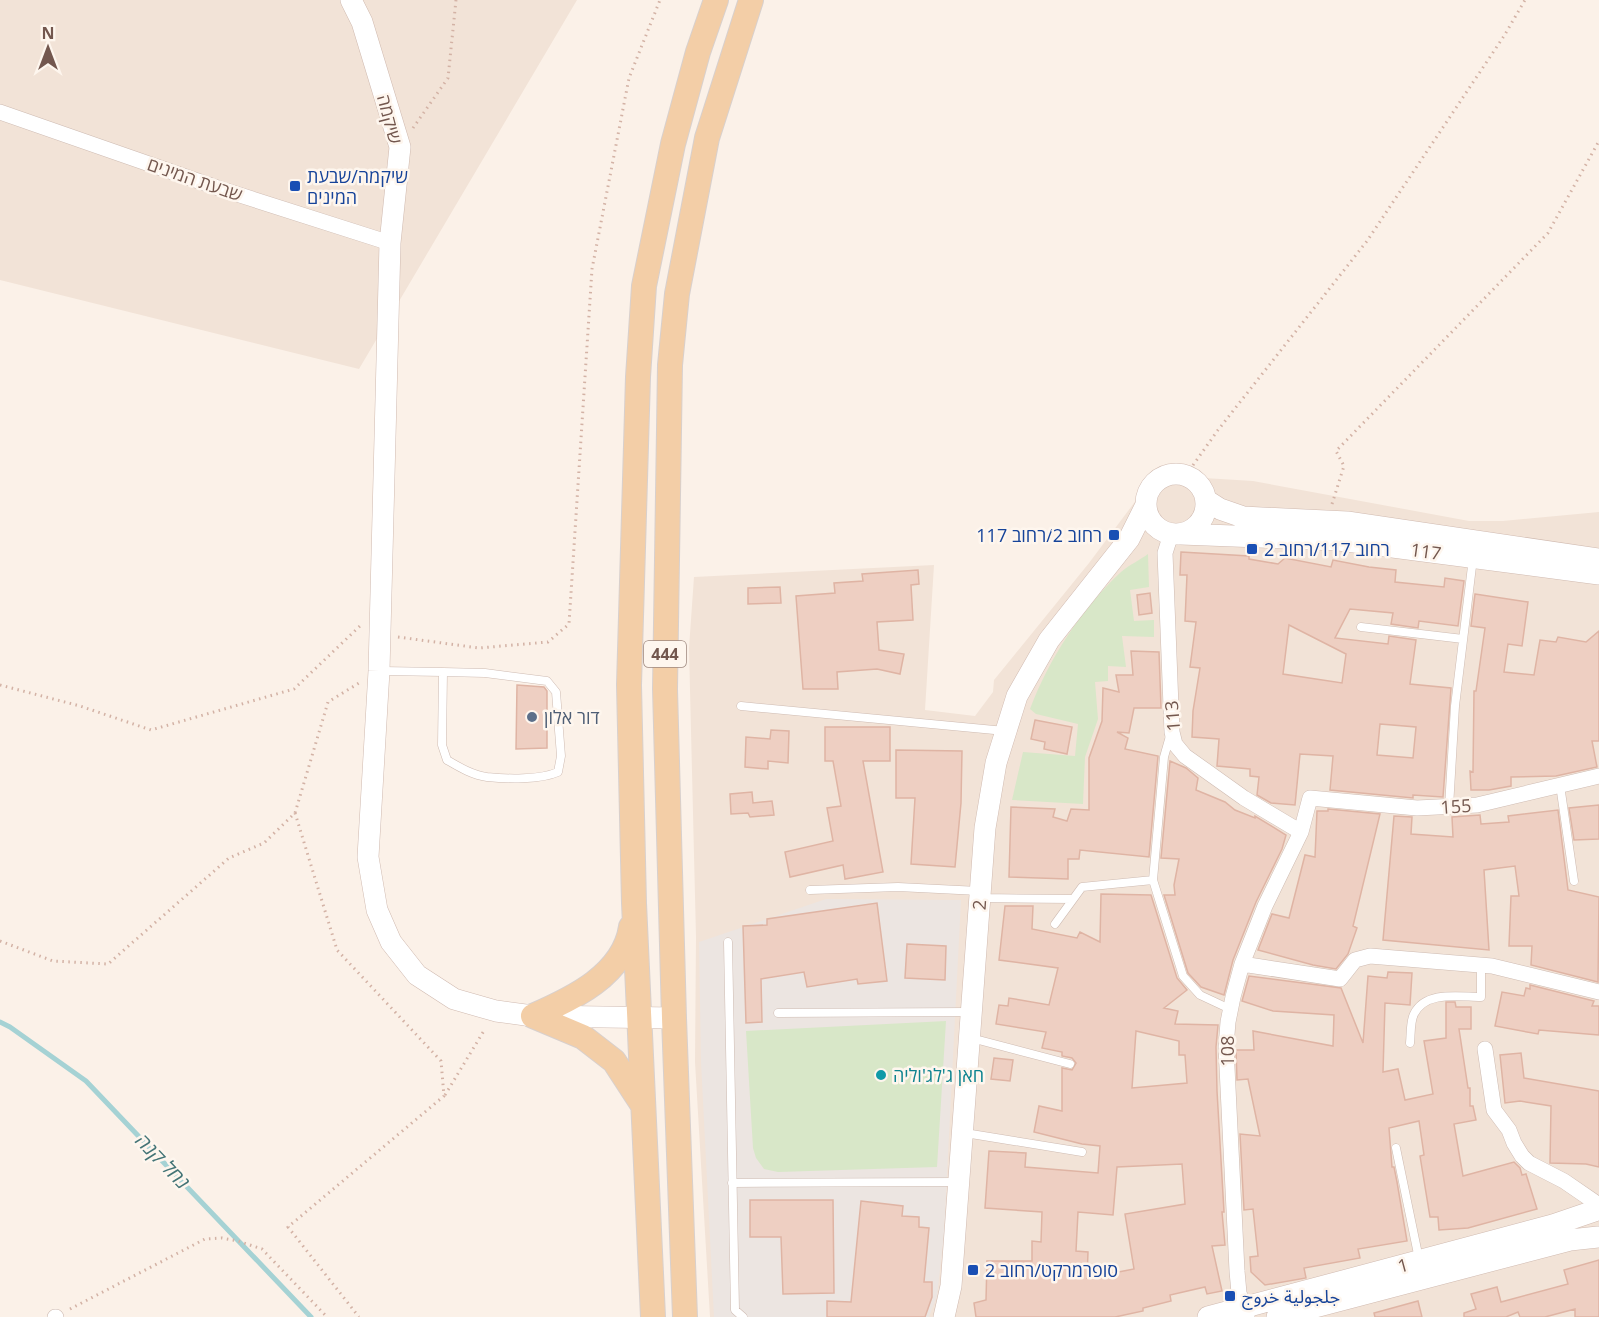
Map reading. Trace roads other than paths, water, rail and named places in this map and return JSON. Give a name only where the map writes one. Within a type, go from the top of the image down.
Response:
[{"type":"main road","name":"444","points":[[653,1317],[634,903],[629,685],[637,389],[644,286],[673,144],[698,52],[716,0]]},
{"type":"main road","name":"444","points":[[685,1317],[665,689],[670,365],[676,294],[707,138],[751,0]]},
{"type":"main road","points":[[533,1016],[574,998],[618,960],[630,934],[634,903]]},
{"type":"main road","points":[[533,1016],[583,1037],[614,1061],[643,1106]]},
{"type":"street","name":"שיקמה","points":[[351,0],[362,22],[400,147],[390,243],[379,671],[368,857],[377,910],[391,942],[417,975],[454,999],[496,1011],[533,1016],[674,1018]]},
{"type":"street","name":"שבעת המינים","points":[[0,112],[221,189],[390,243]]},
{"type":"street","points":[[1176,473],[1194,479],[1206,500],[1206,511],[1198,525],[1190,531],[1171,533],[1153,525],[1145,507],[1150,487],[1166,475],[1176,473]]},
{"type":"street","name":"117","points":[[1206,500],[1220,509],[1243,516],[1373,525],[1599,559]]},
{"type":"street","name":"2","points":[[944,1317],[951,1286],[985,828],[996,763],[1017,696],[1049,639],[1129,539],[1145,507]]},
{"type":"street","name":"117","points":[[1171,533],[1330,539],[1599,574]]},
{"type":"street","name":"2","points":[[1114,558],[1144,538],[1171,533]]},
{"type":"street","name":"113","points":[[1171,533],[1165,553],[1172,732],[1175,744],[1185,756],[1245,798],[1301,832]]},
{"type":"street","name":"155","points":[[1310,798],[1417,808],[1477,805],[1599,776]]},
{"type":"street","name":"108","points":[[1245,1312],[1237,1271],[1227,1059],[1228,1022],[1242,964],[1265,906],[1301,832],[1310,798]]},
{"type":"street","points":[[1242,964],[1340,978],[1355,960],[1370,956],[1481,964],[1599,992]]},
{"type":"street","points":[[1485,1049],[1494,1110],[1509,1130],[1521,1156],[1529,1163],[1564,1181],[1598,1208],[1592,1224],[1599,1237]]},
{"type":"street","name":"1","points":[[1208,1317],[1245,1312],[1553,1225],[1598,1208]]},
{"type":"street","name":"1","points":[[1277,1317],[1570,1240],[1599,1237]]},
{"type":"street","name":"2","points":[[951,1286],[956,1317]]},
{"type":"lane","points":[[1449,807],[1455,706],[1473,557]]},
{"type":"lane","points":[[1361,627],[1463,639]]},
{"type":"lane","points":[[379,671],[443,672],[485,673],[547,681],[556,692],[561,756],[558,772],[546,777],[485,777],[462,770],[447,760],[442,745],[443,672]]},
{"type":"lane","points":[[741,706],[1005,731]]},
{"type":"lane","points":[[1172,732],[1164,758],[1153,880],[1183,976],[1200,994],[1230,1009]]},
{"type":"lane","points":[[1560,785],[1574,881]]},
{"type":"lane","points":[[1055,924],[1082,887],[1153,880]]},
{"type":"lane","points":[[810,890],[898,887],[1073,899]]},
{"type":"lane","points":[[728,942],[735,1310],[743,1317]]},
{"type":"lane","points":[[1410,1043],[1414,1015],[1420,1007],[1433,998],[1481,997],[1481,964]]},
{"type":"lane","points":[[778,1013],[971,1012]]},
{"type":"lane","points":[[969,1038],[1070,1064]]},
{"type":"lane","points":[[962,1133],[1082,1152]]},
{"type":"lane","points":[[1396,1148],[1419,1261]]},
{"type":"lane","points":[[732,1183],[959,1182]]},
{"type":"waterway","name":"נחל קנה","points":[[0,1022],[86,1081],[311,1317]]},
{"type":"place","name":"שיקמה/שבעת המינים","points":[[295,186]]},
{"type":"place","name":"רחוב 2/רחוב 117","points":[[1114,535]]},
{"type":"place","name":"רחוב 117/רחוב 2","points":[[1252,549]]},
{"type":"place","name":"דור אלון","points":[[532,717]]},
{"type":"place","name":"חאן ג'לג'וליה","points":[[881,1075]]},
{"type":"place","name":"סופרמרקט/רחוב 2","points":[[973,1270]]},
{"type":"place","name":"جلجولية خروج","points":[[1230,1296]]}]
